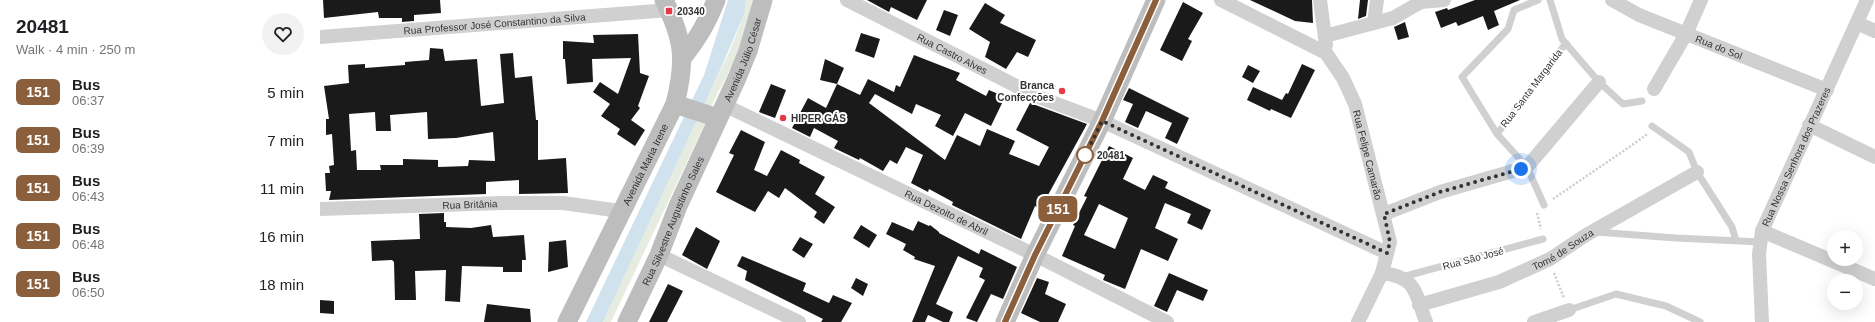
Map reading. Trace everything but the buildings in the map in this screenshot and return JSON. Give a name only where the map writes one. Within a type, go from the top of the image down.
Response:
[{"type":"street","points":[[683,57],[700,36],[709,20],[716,0]]},
{"type":"street","name":"Avenida Júlio César","points":[[718,113],[748,51],[763,0]]},
{"type":"street","name":"Rua Castro Alves","points":[[847,0],[1036,96],[1102,121],[1385,263]]},
{"type":"street","points":[[1005,322],[1035,255],[1102,121],[1156,0]]},
{"type":"street","points":[[1221,0],[1326,53]]},
{"type":"street","points":[[1320,0],[1326,53]]},
{"type":"street","points":[[1374,23],[1377,0]]},
{"type":"street","points":[[1325,36],[1394,18],[1421,2],[1444,0]]},
{"type":"street","name":"Rua do Sol","points":[[1612,0],[1639,15],[1827,90]]},
{"type":"street","points":[[1654,89],[1686,34],[1701,0]]},
{"type":"street","name":"Rua Nossa Senhora dos Prazeres","points":[[1762,322],[1759,254],[1761,236],[1809,125],[1827,90],[1867,0]]},
{"type":"street","name":"Avenida Maria Irene","points":[[567,322],[620,211],[678,104],[683,57],[678,33],[666,5]]},
{"type":"street","name":"Rua Professor José Constantino da Silva","points":[[320,37],[666,5]]},
{"type":"street","points":[[1857,23],[1875,31]]},
{"type":"street","name":"Rua Felipe Camarão","points":[[1326,53],[1343,78],[1355,104],[1390,242],[1385,263]]},
{"type":"street","points":[[1384,214],[1440,192],[1527,167],[1600,82]]},
{"type":"street","points":[[678,104],[718,113]]},
{"type":"street","name":"Rua Dezoito de Abril","points":[[718,113],[1035,255],[1167,322]]},
{"type":"street","name":"Rua Silvestre Augustinho Sales","points":[[626,322],[659,256],[718,113]]},
{"type":"street","points":[[1809,125],[1875,157]]},
{"type":"street","name":"Tomé de Souza","points":[[1419,305],[1499,282],[1550,259],[1592,231],[1697,172]]},
{"type":"street","name":"Rua Britânia","points":[[320,209],[502,203],[563,203],[620,211]]},
{"type":"street","points":[[1761,236],[1875,279]]},
{"type":"street","points":[[659,256],[799,322]]},
{"type":"street","points":[[1358,322],[1385,263],[1413,287],[1426,322]]},
{"type":"street","points":[[1534,322],[1569,310]]},
{"type":"lane","points":[[1538,0],[1514,10],[1508,29],[1462,76],[1497,134],[1527,167],[1544,205]]},
{"type":"lane","points":[[1550,0],[1562,39],[1600,82],[1624,104],[1642,101]]},
{"type":"lane","name":"Rua Santa Margarida","points":[[1497,134],[1566,43]]},
{"type":"lane","points":[[1652,126],[1689,152],[1697,172],[1732,227],[1736,241]]},
{"type":"lane","points":[[1592,231],[1736,241],[1761,236]]},
{"type":"lane","name":"Rua São José","points":[[1402,277],[1543,239]]},
{"type":"lane","points":[[1569,310],[1616,294],[1666,306],[1700,322]]},
{"type":"path","points":[[1543,239],[1537,213],[1544,205],[1638,141],[1650,131],[1652,126]]},
{"type":"path","points":[[1550,259],[1556,279],[1569,310]]},
{"type":"shaded area","points":[[746,0],[754,0],[737,56],[709,110],[702,108],[734,41]]},
{"type":"shaded area","points":[[697,119],[705,124],[611,322],[603,322]]},
{"type":"water","points":[[728,0],[746,0],[744,14],[721,68],[603,322],[586,322],[704,75]]},
{"type":"bus line","name":"151","points":[[1005,322],[1035,255],[1102,121],[1156,0]]},
{"type":"place","name":"20340","points":[[669,11]]},
{"type":"place","name":"Branca Confecções","points":[[1062,91]]},
{"type":"place","name":"HIPER GÁS","points":[[783,118]]},
{"type":"place","name":"20481","points":[[1085,155]]},
{"type":"route","points":[[1085,155],[1082,162],[1102,121],[1387,253],[1390,242],[1384,214],[1440,192],[1521,169]]}]
